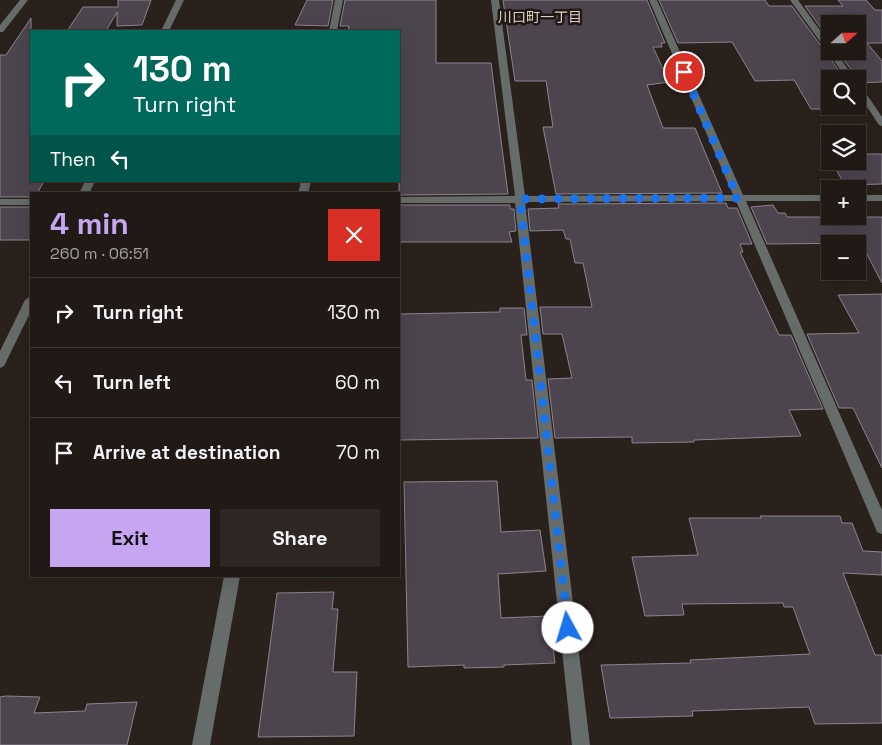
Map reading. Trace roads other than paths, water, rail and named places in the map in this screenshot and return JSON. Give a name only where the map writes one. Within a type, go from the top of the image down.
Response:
[{"type":"street","points":[[0,30],[24,0]]},
{"type":"street","points":[[165,30],[180,0]]},
{"type":"street","points":[[333,30],[339,0]]},
{"type":"street","points":[[496,0],[581,745]]},
{"type":"street","points":[[653,0],[882,527]]},
{"type":"street","points":[[794,0],[821,38]]},
{"type":"street","points":[[866,100],[882,123]]},
{"type":"street","points":[[400,200],[821,198]]},
{"type":"street","points":[[866,198],[882,198]]},
{"type":"street","points":[[0,202],[30,202]]},
{"type":"street","points":[[0,363],[30,302]]},
{"type":"street","points":[[201,745],[232,577]]},
{"type":"district","name":"川口町一丁目","points":[[540,17]]}]
